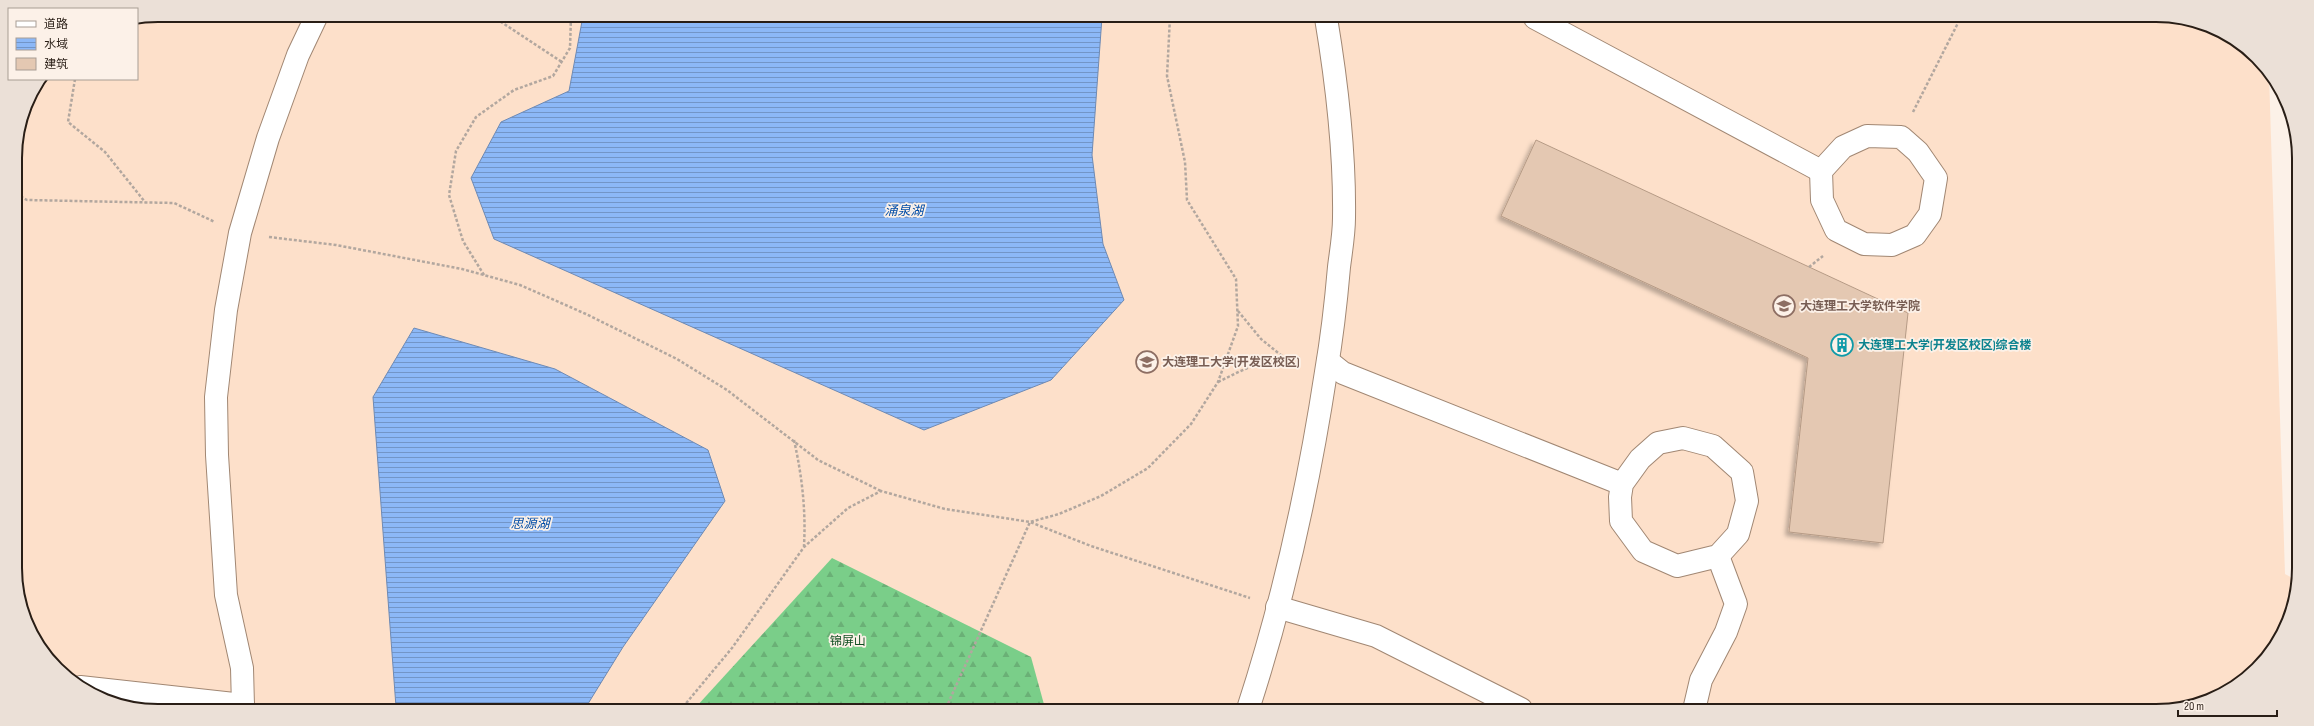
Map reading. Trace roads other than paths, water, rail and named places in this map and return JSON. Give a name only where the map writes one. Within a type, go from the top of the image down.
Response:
[{"type":"street","points":[[243,704],[242,668],[226,595],[217,455],[216,397],[226,310],[240,233],[268,138],[298,55],[314,22]]},
{"type":"street","points":[[1249,704],[1277,607],[1304,490],[1335,318],[1344,219],[1342,155],[1335,69],[1327,22]]},
{"type":"street","points":[[1542,22],[1821,171]]},
{"type":"street","points":[[1867,136],[1901,137],[1918,152],[1936,178],[1930,214],[1915,235],[1892,245],[1864,244],[1836,230],[1822,200],[1821,171],[1843,147],[1867,136]]},
{"type":"street","points":[[1328,361],[1343,373],[1622,484]]},
{"type":"street","points":[[1683,438],[1713,446],[1742,472],[1747,501],[1738,534],[1718,556],[1678,566],[1643,551],[1621,521],[1620,497],[1622,484],[1640,459],[1658,443],[1683,438]]},
{"type":"street","points":[[1695,704],[1701,680],[1726,632],[1736,604],[1718,556]]},
{"type":"street","points":[[1277,607],[1376,636],[1511,704]]},
{"type":"street","points":[[96,689],[226,704]]},
{"type":"water","name":"涌泉湖","points":[[582,22],[1102,22],[1092,155],[1103,244],[1124,300],[1051,380],[924,430],[494,239],[471,178],[501,122],[569,91]]},
{"type":"water","name":"思源湖","points":[[414,328],[555,369],[708,450],[725,501],[623,647],[588,704],[396,704],[373,397]]},
{"type":"place","name":"大连理工大学软件学院","points":[[1784,306]]},
{"type":"place","name":"大连理工大学(开发区校区)综合楼","points":[[1842,345]]},
{"type":"place","name":"大连理工大学(开发区校区)","points":[[1147,362]]},
{"type":"park label","name":"锦屏山","points":[[848,641]]}]
